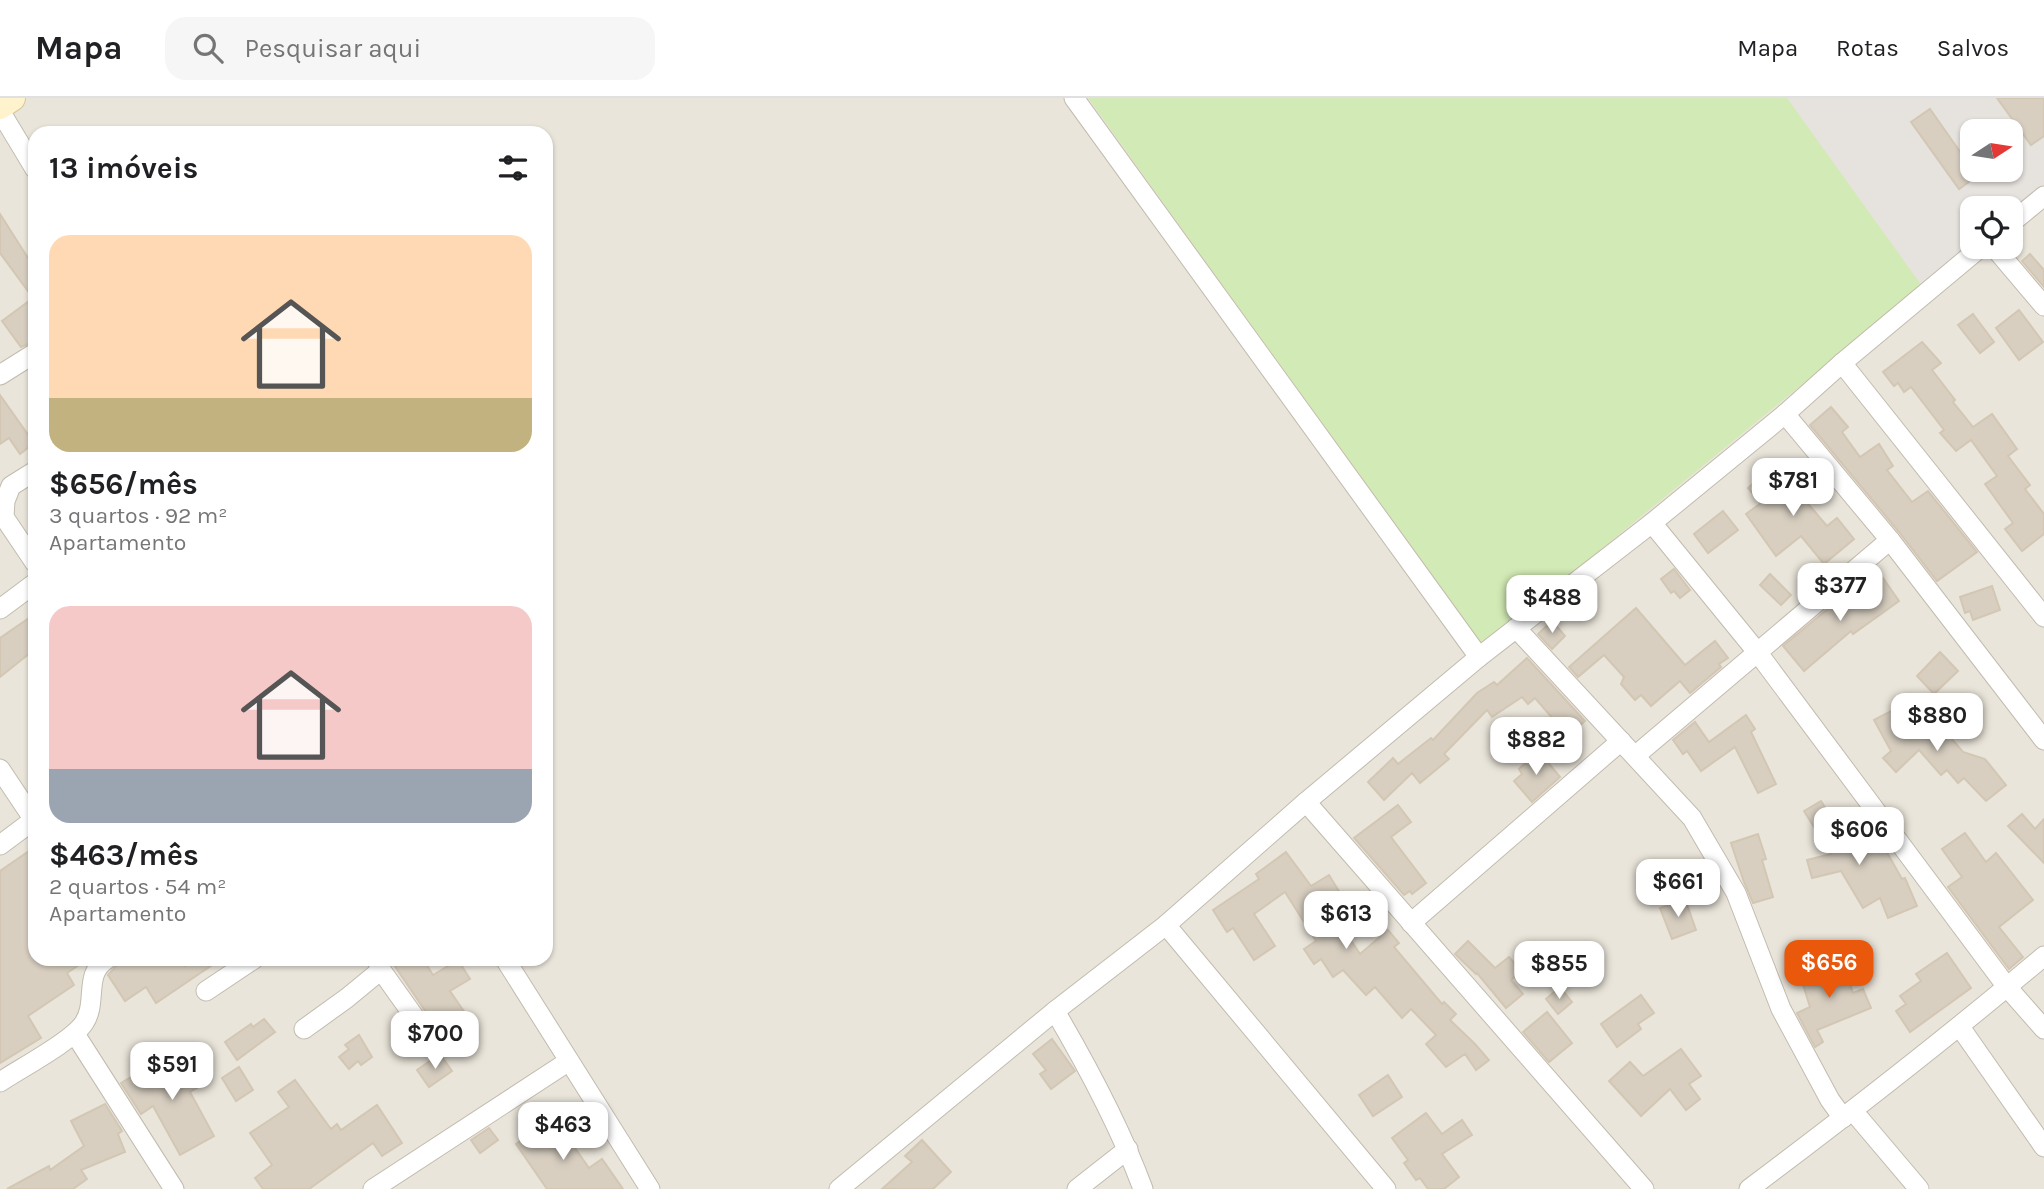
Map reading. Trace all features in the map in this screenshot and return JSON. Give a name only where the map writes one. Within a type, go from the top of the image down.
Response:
[{"type":"main road","points":[[0,108],[12,98]]},
{"type":"street","points":[[1074,98],[1479,657]]},
{"type":"street","points":[[0,108],[28,157]]},
{"type":"street","points":[[2023,214],[2044,197]]},
{"type":"street","points":[[841,1188],[1055,1012],[1166,925],[1306,802],[1479,657],[1652,523],[1967,259]]},
{"type":"street","points":[[2004,259],[2044,306]]},
{"type":"street","points":[[0,374],[28,357]]},
{"type":"street","points":[[1842,363],[2044,617]]},
{"type":"street","points":[[1785,414],[1891,540],[2044,740]]},
{"type":"street","points":[[28,475],[11,486],[5,501],[4,517],[28,553]]},
{"type":"street","points":[[1652,523],[1758,653],[2007,987],[2044,1029]]},
{"type":"street","points":[[1635,756],[1891,540]]},
{"type":"street","points":[[0,609],[28,588]]},
{"type":"street","points":[[1516,628],[1692,818],[1736,893],[1780,1009],[1830,1100],[1848,1114],[1919,1189]]},
{"type":"street","points":[[1411,923],[1621,741]]},
{"type":"street","points":[[0,769],[28,811]]},
{"type":"street","points":[[1306,802],[1644,1189]]},
{"type":"street","points":[[0,845],[28,824]]},
{"type":"street","points":[[1166,925],[1386,1189]]},
{"type":"street","points":[[1749,1189],[1960,1027],[2044,957]]},
{"type":"street","points":[[0,1082],[75,1034],[86,1021],[91,1003],[92,978],[100,966]]},
{"type":"street","points":[[206,991],[244,966]]},
{"type":"street","points":[[304,1029],[347,998],[377,966]]},
{"type":"street","points":[[380,966],[418,1022]]},
{"type":"street","points":[[509,966],[650,1189]]},
{"type":"street","points":[[1055,1012],[1091,1072],[1128,1149],[1143,1189]]},
{"type":"street","points":[[1960,1027],[2044,1147]]},
{"type":"street","points":[[75,1034],[174,1189]]},
{"type":"street","points":[[373,1189],[569,1061]]},
{"type":"street","points":[[1077,1189],[1128,1149]]},
{"type":"shaded area","points":[[0,98],[2044,98],[2044,1189],[0,1189]]},
{"type":"shaded area","points":[[1787,98],[2044,98],[2044,184],[2023,202],[2023,196],[1960,196],[1960,254],[1922,286]]},
{"type":"green space","points":[[1088,98],[1787,98],[1922,286],[1482,647]]},
{"type":"building","points":[[1997,98],[2044,98],[2044,136],[2031,145],[2023,134],[2023,119],[2012,119]]},
{"type":"building","points":[[1930,109],[1960,152],[1960,182],[1969,182],[1959,189],[1911,122]]},
{"type":"building","points":[[0,214],[28,258],[28,291],[0,253]]},
{"type":"building","points":[[2030,254],[2044,270],[2044,287],[2022,261]]},
{"type":"building","points":[[28,302],[28,344],[21,347],[2,321]]},
{"type":"building","points":[[2019,310],[2043,342],[2019,360],[1996,328]]},
{"type":"building","points":[[1973,314],[1994,342],[1980,353],[1958,325]]},
{"type":"building","points":[[1922,342],[1941,363],[1932,370],[1973,427],[1992,414],[2017,449],[2008,456],[2030,485],[2025,489],[2044,514],[2044,534],[2022,551],[2005,529],[2013,523],[1985,484],[1997,476],[1971,440],[1956,451],[1940,433],[1944,430],[1911,387],[1904,392],[1898,383],[1894,386],[1883,372]]},
{"type":"building","points":[[0,395],[28,435],[28,448],[20,454],[9,438],[0,444]]},
{"type":"building","points":[[1831,407],[1848,427],[1842,432],[1860,457],[1879,444],[1893,466],[1887,470],[1912,502],[1928,491],[1977,552],[1937,581],[1810,425]]},
{"type":"building","points":[[1777,462],[1795,482],[1792,485],[1827,526],[1837,518],[1854,539],[1824,564],[1801,536],[1776,556],[1746,514],[1761,503],[1748,488]]},
{"type":"building","points":[[1723,511],[1738,530],[1708,553],[1694,534]]},
{"type":"building","points":[[1674,569],[1690,590],[1680,598],[1674,591],[1671,593],[1661,579]]},
{"type":"building","points":[[1770,574],[1791,595],[1781,605],[1760,585]]},
{"type":"building","points":[[1883,578],[1899,601],[1853,634],[1851,631],[1804,671],[1783,646],[1847,593],[1852,600]]},
{"type":"building","points":[[1992,586],[2000,610],[1973,620],[1970,611],[1965,613],[1960,597]]},
{"type":"building","points":[[1636,608],[1685,665],[1715,641],[1728,658],[1690,693],[1680,681],[1651,706],[1641,695],[1635,700],[1621,684],[1624,677],[1604,655],[1578,677],[1569,667]]},
{"type":"building","points":[[28,619],[28,655],[0,677],[0,638]]},
{"type":"building","points":[[1552,621],[1565,636],[1552,649],[1538,634]]},
{"type":"building","points":[[1940,652],[1958,671],[1934,694],[1917,676]]},
{"type":"building","points":[[1527,658],[1585,721],[1568,736],[1535,698],[1528,704],[1522,697],[1492,717],[1487,710],[1444,754],[1449,759],[1420,783],[1412,773],[1384,800],[1368,782],[1393,758],[1398,764],[1431,738],[1433,740],[1477,693],[1494,682],[1497,685]]},
{"type":"building","points":[[1895,709],[1909,736],[1932,716],[1963,752],[1985,759],[2006,785],[1986,801],[1964,778],[1958,783],[1947,770],[1941,775],[1919,750],[1896,772],[1883,758],[1891,751],[1874,720]]},
{"type":"building","points":[[1746,715],[1755,729],[1751,732],[1776,784],[1758,793],[1735,747],[1701,771],[1687,751],[1683,754],[1673,740],[1695,722],[1709,742]]},
{"type":"building","points":[[1541,754],[1560,777],[1532,802],[1514,781],[1522,774],[1519,769],[1532,757],[1534,760]]},
{"type":"building","points":[[1821,801],[1855,854],[1873,843],[1877,851],[1884,847],[1902,879],[1905,878],[1917,906],[1888,918],[1880,898],[1863,908],[1841,871],[1812,878],[1807,860],[1831,854],[1804,811]]},
{"type":"building","points":[[1398,805],[1411,822],[1391,837],[1426,883],[1412,894],[1410,891],[1404,895],[1354,838]]},
{"type":"building","points":[[2022,814],[2035,829],[2044,819],[2044,863],[2008,826]]},
{"type":"building","points":[[1965,833],[1986,862],[1996,853],[2033,900],[1999,927],[2023,957],[2009,969],[1948,887],[1962,877],[1942,849]]},
{"type":"building","points":[[1758,834],[1766,859],[1762,860],[1773,897],[1753,903],[1731,843]]},
{"type":"building","points":[[28,852],[28,966],[78,966],[67,973],[74,985],[28,1016],[41,1038],[0,1063],[0,871]]},
{"type":"building","points":[[1286,852],[1311,886],[1329,875],[1353,914],[1339,922],[1360,954],[1388,930],[1399,943],[1394,947],[1442,1004],[1444,1002],[1456,1014],[1450,1020],[1489,1060],[1476,1070],[1465,1054],[1446,1067],[1426,1044],[1436,1035],[1411,1009],[1402,1018],[1375,987],[1366,995],[1343,970],[1333,977],[1321,959],[1314,964],[1304,949],[1316,941],[1285,892],[1254,914],[1275,946],[1254,960],[1233,928],[1227,932],[1213,910],[1259,879],[1256,874]]},
{"type":"building","points":[[1685,899],[1696,930],[1672,939],[1660,908]]},
{"type":"building","points":[[1468,941],[1495,968],[1509,957],[1521,971],[1511,980],[1523,994],[1506,1008],[1477,973],[1455,954]]},
{"type":"building","points":[[1947,953],[1971,988],[1910,1032],[1896,1011],[1906,1004],[1900,996],[1921,981],[1916,974]]},
{"type":"building","points":[[1843,962],[1853,993],[1863,989],[1871,1008],[1817,1030],[1823,1042],[1815,1047],[1797,1013],[1810,1007],[1800,975]]},
{"type":"building","points":[[116,966],[211,966],[156,1003],[146,987],[125,1001],[108,975]]},
{"type":"building","points":[[395,966],[427,966],[433,975],[448,966],[462,966],[470,979],[450,991],[465,1013],[436,1032],[428,1015]]},
{"type":"building","points":[[1560,987],[1572,1002],[1558,1014],[1546,999]]},
{"type":"building","points":[[1641,995],[1654,1013],[1638,1024],[1641,1029],[1617,1047],[1601,1024]]},
{"type":"building","points":[[1547,1012],[1572,1043],[1549,1062],[1523,1032]]},
{"type":"building","points":[[264,1019],[275,1032],[237,1060],[225,1042],[251,1024],[253,1027]]},
{"type":"building","points":[[359,1035],[372,1057],[361,1065],[358,1061],[349,1069],[339,1057],[349,1049],[345,1045]]},
{"type":"building","points":[[1052,1039],[1075,1071],[1051,1089],[1040,1074],[1046,1070],[1033,1054]]},
{"type":"building","points":[[1681,1049],[1701,1076],[1689,1084],[1700,1099],[1686,1110],[1670,1089],[1641,1116],[1609,1081],[1630,1062],[1643,1076]]},
{"type":"building","points":[[440,1054],[452,1071],[429,1087],[417,1070]]},
{"type":"building","points":[[163,1058],[172,1071],[190,1061],[204,1084],[190,1092],[214,1136],[180,1155],[153,1106],[141,1114],[121,1083]]},
{"type":"building","points":[[239,1067],[253,1090],[236,1101],[222,1078]]},
{"type":"building","points":[[1388,1075],[1402,1097],[1373,1116],[1359,1095]]},
{"type":"building","points":[[295,1080],[331,1129],[337,1124],[341,1130],[377,1105],[402,1143],[382,1156],[373,1143],[309,1189],[263,1189],[255,1178],[272,1165],[250,1133],[289,1107],[278,1092]]},
{"type":"building","points":[[105,1104],[122,1131],[118,1134],[125,1152],[81,1170],[87,1179],[73,1189],[7,1189],[49,1166],[50,1170],[84,1146],[71,1121]]},
{"type":"building","points":[[1426,1113],[1442,1134],[1462,1120],[1472,1135],[1442,1154],[1459,1177],[1444,1189],[1428,1189],[1420,1178],[1416,1180],[1404,1163],[1408,1160],[1392,1138]]},
{"type":"building","points":[[554,1118],[589,1168],[602,1159],[623,1189],[547,1189],[516,1144]]},
{"type":"building","points":[[489,1128],[498,1140],[480,1153],[471,1140]]},
{"type":"building","points":[[922,1140],[951,1172],[933,1189],[882,1189],[912,1162],[905,1156]]}]
